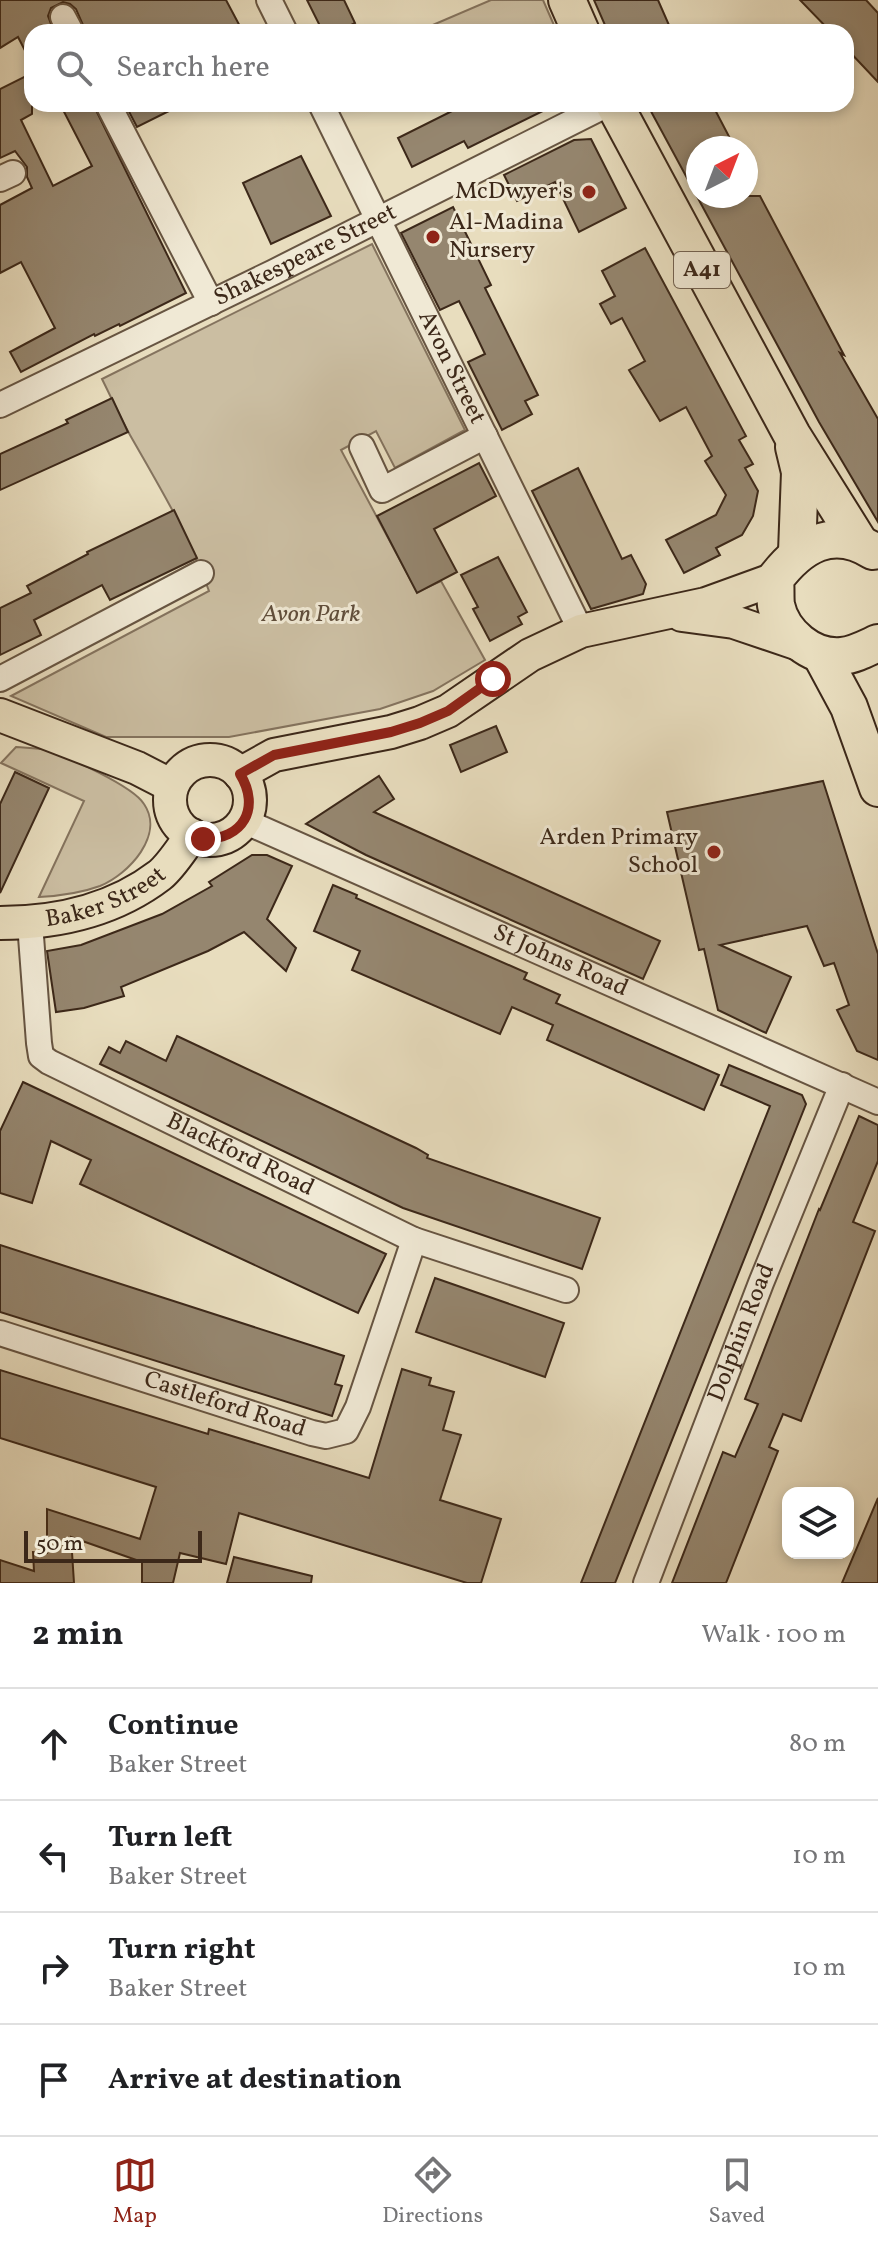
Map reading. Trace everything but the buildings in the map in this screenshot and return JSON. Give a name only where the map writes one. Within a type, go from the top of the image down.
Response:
[{"type":"highway","points":[[567,0],[578,24]]},
{"type":"highway","name":"A41","points":[[618,112],[792,435],[868,548]]},
{"type":"highway","name":"A41","points":[[786,566],[800,472],[792,435]]},
{"type":"highway","points":[[868,548],[840,540],[819,542],[786,566],[777,607],[786,630],[811,650],[849,707],[878,788]]},
{"type":"highway","points":[[811,650],[842,656],[878,643]]},
{"type":"main road","points":[[240,774],[274,755],[391,732],[420,723],[448,711],[530,655],[581,631],[706,604],[786,566]]},
{"type":"main road","points":[[663,613],[734,622],[811,650]]},
{"type":"main road","points":[[0,716],[137,768],[172,786],[179,774],[202,760],[216,760],[229,765],[240,774],[250,796],[244,821],[226,836],[203,839],[192,835]]},
{"type":"main road","name":"Baker Street","points":[[15,923],[71,918],[112,904],[162,873],[192,835],[175,820],[170,797],[172,786]]},
{"type":"street","points":[[269,0],[281,24]]},
{"type":"street","points":[[112,112],[211,303]]},
{"type":"street","name":"Avon Street","points":[[325,112],[581,631]]},
{"type":"street","name":"Shakespeare Street","points":[[0,405],[592,112]]},
{"type":"street","points":[[362,447],[382,490],[485,436]]},
{"type":"street","points":[[0,679],[201,573]]},
{"type":"street","name":"St Johns Road","points":[[244,821],[878,1102]]},
{"type":"street","name":"Blackford Road","points":[[15,923],[34,1001],[41,1056],[49,1062],[414,1240],[566,1290]]},
{"type":"street","name":"Dolphin Road","points":[[646,1583],[761,1283],[842,1085]]},
{"type":"street","name":"Castleford Road","points":[[0,1333],[326,1436],[346,1431],[358,1407],[414,1240]]},
{"type":"green space","points":[[491,0],[543,0],[554,24],[435,24]]},
{"type":"green space","name":"Avon Park","points":[[372,244],[465,430],[395,468],[376,431],[341,450],[417,592],[441,581],[485,660],[433,691],[380,709],[229,737],[106,737],[11,696],[209,591],[183,530],[102,379]]},
{"type":"green space","points":[[16,747],[47,750],[69,759],[114,781],[138,797],[149,816],[150,828],[141,852],[132,863],[100,886],[70,894],[39,897],[84,801],[1,763]]},
{"type":"place","name":"McDwyer's","points":[[589,192]]},
{"type":"place","name":"Al-Madina Nursery","points":[[433,237]]},
{"type":"place","name":"Arden Primary School","points":[[714,852]]},
{"type":"route","points":[[203,839],[226,836],[244,821],[250,796],[240,774],[274,755],[391,732],[420,723],[448,711],[493,679]]}]
